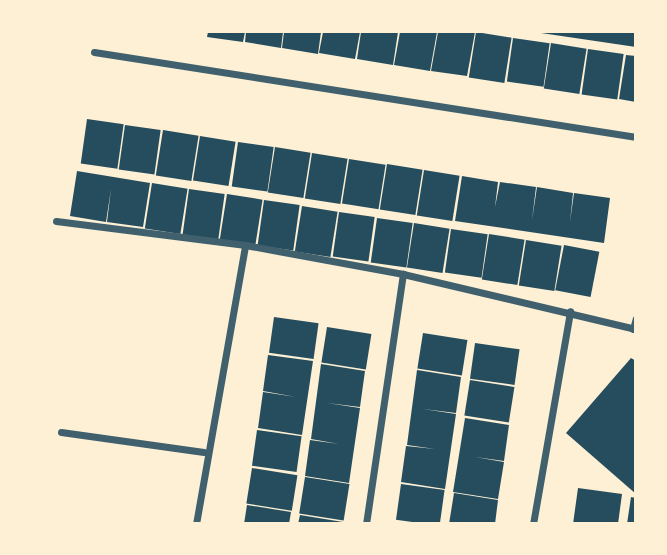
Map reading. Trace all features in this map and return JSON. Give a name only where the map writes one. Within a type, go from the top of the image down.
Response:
[{"type":"street","points":[[94,52],[635,137]]},
{"type":"street","points":[[56,221],[245,245],[403,274],[570,311],[634,329],[635,317]]},
{"type":"street","points":[[196,523],[205,452],[245,245]]},
{"type":"street","points":[[366,523],[403,274]]},
{"type":"street","points":[[533,523],[570,311]]},
{"type":"street","points":[[61,432],[205,452]]},
{"type":"building","points":[[208,32],[245,32],[243,42],[207,37]]},
{"type":"building","points":[[246,32],[283,32],[281,48],[245,42]]},
{"type":"building","points":[[284,32],[321,32],[318,54],[282,48]]},
{"type":"building","points":[[323,32],[360,32],[355,59],[319,53]]},
{"type":"building","points":[[361,32],[398,32],[393,65],[357,59]]},
{"type":"building","points":[[400,32],[437,32],[430,71],[394,65]]},
{"type":"building","points":[[438,32],[475,32],[467,76],[431,71]]},
{"type":"building","points":[[476,32],[512,38],[504,83],[469,77]]},
{"type":"building","points":[[636,32],[636,47],[541,33]]},
{"type":"building","points":[[513,38],[550,43],[544,87],[507,82]]},
{"type":"building","points":[[551,43],[587,49],[579,94],[544,88]]},
{"type":"building","points":[[588,49],[624,54],[617,100],[582,95]]},
{"type":"building","points":[[626,55],[636,56],[636,102],[619,99]]},
{"type":"building","points":[[87,119],[124,124],[117,169],[81,164]]},
{"type":"building","points":[[125,125],[161,130],[154,175],[119,170]]},
{"type":"building","points":[[163,130],[199,136],[191,181],[156,175]]},
{"type":"building","points":[[200,136],[236,142],[229,186],[193,180]]},
{"type":"building","points":[[238,142],[274,147],[267,192],[232,187]]},
{"type":"building","points":[[275,147],[311,153],[303,198],[268,192]]},
{"type":"building","points":[[312,153],[348,159],[340,204],[305,198]]},
{"type":"building","points":[[349,159],[386,165],[379,209],[342,203]]},
{"type":"building","points":[[387,164],[423,170],[415,215],[380,209]]},
{"type":"building","points":[[424,170],[460,176],[452,221],[417,215]]},
{"type":"building","points":[[77,171],[150,183],[143,227],[107,222],[111,189],[106,222],[70,216]]},
{"type":"building","points":[[462,176],[498,182],[495,207],[500,182],[536,187],[532,220],[537,187],[573,193],[570,222],[574,193],[610,198],[604,243],[455,221]]},
{"type":"building","points":[[152,183],[188,189],[180,234],[145,228]]},
{"type":"building","points":[[189,189],[225,194],[218,240],[183,235]]},
{"type":"building","points":[[227,194],[263,200],[255,245],[220,239]]},
{"type":"building","points":[[264,200],[300,205],[293,251],[258,246]]},
{"type":"building","points":[[302,206],[338,212],[330,257],[295,251]]},
{"type":"building","points":[[339,212],[375,217],[368,262],[333,257]]},
{"type":"building","points":[[377,218],[413,223],[406,268],[371,263]]},
{"type":"building","points":[[414,223],[450,229],[443,273],[407,267]]},
{"type":"building","points":[[451,229],[488,234],[482,278],[445,273]]},
{"type":"building","points":[[489,234],[525,240],[517,285],[482,279]]},
{"type":"building","points":[[526,240],[562,246],[554,291],[519,285]]},
{"type":"building","points":[[564,245],[599,252],[591,297],[555,290]]},
{"type":"building","points":[[274,317],[319,323],[314,359],[269,353]]},
{"type":"building","points":[[327,327],[371,334],[366,370],[321,363]]},
{"type":"building","points":[[423,333],[467,340],[462,376],[417,369]]},
{"type":"building","points":[[475,343],[520,349],[515,385],[470,379]]},
{"type":"building","points":[[268,355],[313,361],[302,435],[258,428],[263,392],[296,397],[263,391]]},
{"type":"building","points":[[631,358],[636,361],[636,494],[566,433]]},
{"type":"building","points":[[321,364],[365,371],[360,407],[327,403],[360,408],[349,483],[305,476],[310,440],[339,444],[311,439]]},
{"type":"building","points":[[417,370],[461,377],[456,413],[423,409],[456,414],[445,489],[401,482],[406,446],[435,449],[407,445]]},
{"type":"building","points":[[470,380],[514,387],[509,423],[464,416]]},
{"type":"building","points":[[465,418],[509,425],[504,461],[475,457],[504,462],[498,499],[453,492]]},
{"type":"building","points":[[257,430],[302,436],[297,472],[252,466]]},
{"type":"building","points":[[252,468],[297,475],[292,511],[246,504]]},
{"type":"building","points":[[305,477],[349,484],[344,521],[299,514]]},
{"type":"building","points":[[401,484],[445,490],[440,524],[396,520]]},
{"type":"building","points":[[578,488],[622,494],[618,524],[573,524]]},
{"type":"building","points":[[454,493],[498,500],[495,524],[449,524]]},
{"type":"building","points":[[631,497],[636,498],[636,524],[627,524]]},
{"type":"building","points":[[247,505],[291,512],[289,524],[244,524]]},
{"type":"building","points":[[300,515],[343,522],[343,524],[298,524]]}]
